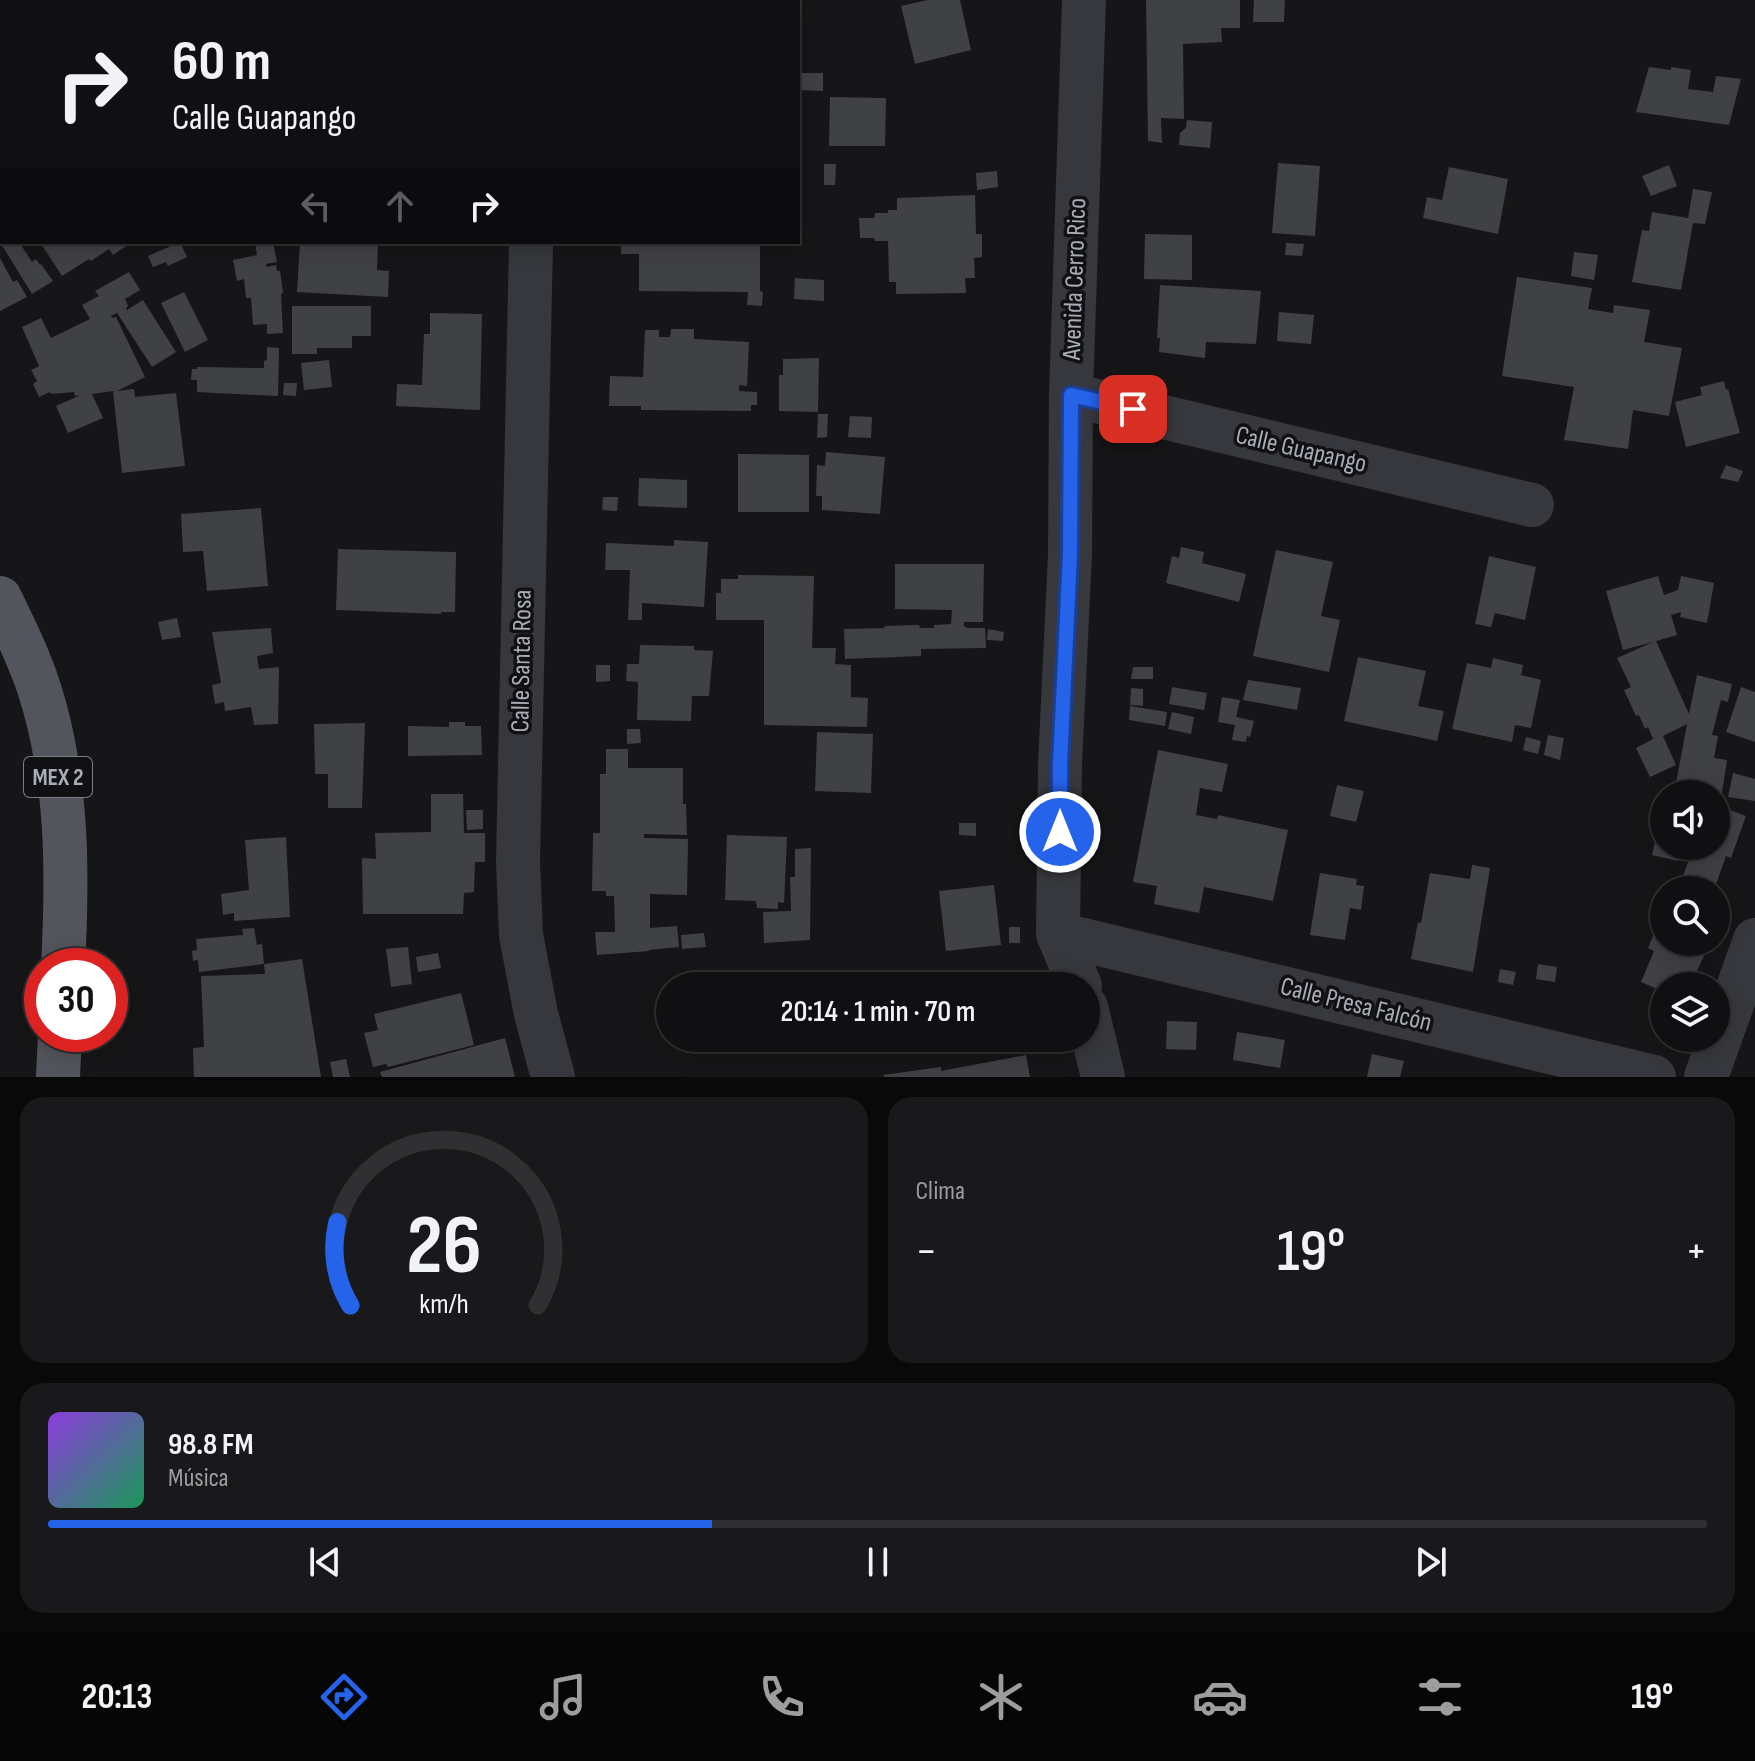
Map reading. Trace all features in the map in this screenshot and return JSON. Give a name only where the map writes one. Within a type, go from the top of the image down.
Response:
[{"type":"main road","name":"MEX 2","points":[[0,598],[39,688],[54,749],[64,818],[67,894],[64,948]]},
{"type":"main road","points":[[58,1077],[59,1052]]},
{"type":"street","name":"Avenida Cerro Rico","points":[[1074,972],[1058,934],[1060,764],[1070,555],[1071,395],[1084,0]]},
{"type":"street","name":"Calle Santa Rosa","points":[[531,244],[518,862],[521,935],[536,1014],[553,1077]]},
{"type":"street","name":"Calle Guapango","points":[[1071,395],[1532,505]]},
{"type":"street","name":"Calle Presa Falcón","points":[[1058,934],[1654,1077]]},
{"type":"street","points":[[1706,1077],[1755,940]]},
{"type":"street","points":[[1097,1052],[1103,1077]]},
{"type":"building","points":[[928,0],[960,0],[971,50],[915,64],[901,6]]},
{"type":"building","points":[[1146,0],[1240,0],[1240,28],[1221,28],[1222,42],[1183,44],[1184,119],[1161,118],[1162,143],[1148,141]]},
{"type":"building","points":[[1254,0],[1285,0],[1284,22],[1253,22]]},
{"type":"building","points":[[1649,67],[1691,70],[1688,89],[1713,92],[1716,76],[1741,79],[1729,125],[1636,112]]},
{"type":"building","points":[[800,73],[823,73],[823,91],[800,90]]},
{"type":"building","points":[[830,97],[886,98],[885,146],[829,146]]},
{"type":"building","points":[[1187,120],[1212,122],[1210,148],[1179,145],[1180,133],[1186,128]]},
{"type":"building","points":[[1278,163],[1320,166],[1315,236],[1272,233]]},
{"type":"building","points":[[824,164],[836,164],[835,185],[824,185]]},
{"type":"building","points":[[1669,165],[1677,186],[1651,196],[1642,176]]},
{"type":"building","points":[[1449,167],[1508,179],[1498,234],[1423,218],[1427,197],[1442,200]]},
{"type":"building","points":[[997,171],[998,187],[977,190],[976,173]]},
{"type":"building","points":[[1693,189],[1712,192],[1705,224],[1693,223],[1681,290],[1632,282],[1642,230],[1649,231],[1652,212],[1688,218]]},
{"type":"building","points":[[975,195],[976,234],[982,234],[982,257],[974,258],[975,278],[965,278],[966,293],[896,294],[896,282],[889,282],[888,241],[860,238],[859,218],[874,218],[875,213],[897,210],[897,198]]},
{"type":"building","points":[[1145,234],[1192,235],[1192,280],[1144,279]]},
{"type":"building","points":[[1286,243],[1304,244],[1302,256],[1285,255]]},
{"type":"building","points":[[1,244],[23,244],[32,262],[36,259],[53,281],[32,294]]},
{"type":"building","points":[[41,244],[126,246],[113,255],[109,249],[62,276]]},
{"type":"building","points":[[181,244],[187,257],[168,266],[166,262],[153,267],[148,256]]},
{"type":"building","points":[[255,244],[273,244],[277,262],[266,264],[267,267],[276,265],[277,271],[280,271],[283,333],[267,334],[267,324],[253,325],[251,298],[246,298],[244,279],[237,281],[233,260],[257,255]]},
{"type":"building","points":[[300,244],[378,244],[377,270],[389,271],[388,297],[297,292]]},
{"type":"building","points":[[621,244],[760,244],[762,306],[747,305],[748,292],[639,291],[639,254],[621,254]]},
{"type":"building","points":[[1574,252],[1598,255],[1594,280],[1571,276]]},
{"type":"building","points":[[0,258],[13,282],[17,280],[27,297],[0,311]]},
{"type":"building","points":[[129,272],[140,290],[125,299],[127,310],[143,300],[176,352],[152,367],[117,313],[111,316],[116,317],[145,377],[117,391],[134,389],[135,397],[176,393],[185,466],[122,473],[113,391],[92,394],[103,418],[68,433],[56,406],[81,395],[50,392],[39,397],[33,384],[37,381],[31,370],[39,366],[22,327],[41,318],[51,338],[90,319],[82,305],[99,296],[95,291]]},
{"type":"building","points":[[1517,277],[1592,288],[1588,309],[1613,313],[1614,305],[1650,310],[1644,342],[1682,348],[1669,416],[1633,410],[1628,449],[1564,440],[1574,387],[1502,376]]},
{"type":"building","points":[[795,278],[824,280],[824,301],[794,299]]},
{"type":"building","points":[[1160,285],[1261,291],[1256,344],[1206,342],[1205,358],[1159,352]]},
{"type":"building","points":[[184,292],[208,340],[185,352],[161,303]]},
{"type":"building","points":[[292,306],[371,306],[371,336],[352,336],[352,348],[317,348],[317,354],[292,354]]},
{"type":"building","points":[[1279,312],[1314,315],[1311,344],[1277,341]]},
{"type":"building","points":[[430,313],[482,314],[480,410],[396,406],[397,384],[422,385],[424,334],[430,334]]},
{"type":"building","points":[[671,329],[694,329],[694,339],[749,342],[747,386],[739,385],[739,391],[757,392],[757,405],[751,405],[751,411],[641,410],[641,406],[609,406],[610,376],[643,377],[645,330],[659,330],[659,337],[670,337]]},
{"type":"building","points":[[267,347],[279,348],[278,396],[197,392],[197,380],[191,380],[192,369],[264,368]]},
{"type":"building","points":[[819,358],[818,412],[779,411],[779,375],[783,375],[783,359]]},
{"type":"building","points":[[329,360],[332,387],[304,390],[301,363]]},
{"type":"building","points":[[1724,381],[1740,433],[1686,447],[1675,402],[1702,395],[1700,387]]},
{"type":"building","points":[[284,383],[297,383],[296,396],[283,395]]},
{"type":"building","points":[[818,414],[828,414],[827,437],[817,438]]},
{"type":"building","points":[[850,416],[872,417],[871,438],[848,437]]},
{"type":"building","points":[[826,452],[885,457],[880,514],[822,510],[822,496],[816,496],[817,465],[825,466]]},
{"type":"building","points":[[738,454],[809,455],[809,512],[738,512]]},
{"type":"building","points":[[1726,465],[1743,471],[1738,482],[1720,478]]},
{"type":"building","points":[[639,478],[687,480],[687,508],[638,506]]},
{"type":"building","points":[[603,497],[618,497],[617,511],[602,510]]},
{"type":"building","points":[[261,508],[268,586],[207,591],[203,551],[183,552],[181,514]]},
{"type":"building","points":[[674,540],[708,542],[704,607],[642,603],[642,620],[628,620],[630,570],[605,570],[606,543],[674,546]]},
{"type":"building","points":[[1181,547],[1204,552],[1202,563],[1246,574],[1239,602],[1166,583],[1172,556],[1179,558]]},
{"type":"building","points":[[338,549],[456,552],[455,612],[336,610]]},
{"type":"building","points":[[1276,550],[1333,562],[1321,616],[1340,620],[1329,672],[1253,656]]},
{"type":"building","points":[[1489,556],[1536,567],[1525,620],[1495,613],[1491,627],[1475,624]]},
{"type":"building","points":[[895,564],[984,564],[983,622],[964,622],[964,626],[985,628],[986,648],[921,649],[921,656],[845,659],[844,629],[919,625],[920,628],[934,628],[934,625],[951,624],[952,610],[895,609]]},
{"type":"building","points":[[738,575],[814,576],[812,648],[836,648],[835,664],[851,665],[851,697],[868,698],[867,727],[764,725],[764,620],[716,620],[716,593],[721,593],[721,579],[738,579]]},
{"type":"building","points":[[1658,576],[1664,595],[1678,590],[1681,576],[1714,583],[1707,623],[1680,617],[1681,612],[1671,615],[1677,635],[1656,641],[1689,714],[1697,675],[1732,684],[1728,702],[1721,700],[1712,735],[1718,736],[1714,758],[1727,760],[1724,780],[1677,780],[1687,724],[1663,736],[1676,765],[1650,777],[1636,748],[1653,739],[1648,727],[1645,729],[1639,715],[1636,716],[1624,690],[1631,687],[1617,658],[1653,642],[1623,650],[1606,591]]},
{"type":"building","points":[[177,618],[181,637],[162,640],[158,622]]},
{"type":"building","points":[[271,628],[273,653],[257,656],[259,669],[279,667],[278,724],[254,725],[251,707],[225,711],[224,702],[215,704],[212,685],[221,683],[212,632]]},
{"type":"building","points":[[988,629],[1004,632],[1003,641],[987,640]]},
{"type":"building","points":[[640,645],[694,646],[694,650],[713,651],[709,696],[692,696],[691,721],[637,720],[638,682],[626,681],[627,664],[639,664]]},
{"type":"building","points":[[1358,657],[1426,671],[1418,706],[1444,711],[1437,741],[1344,721]]},
{"type":"building","points":[[1493,658],[1523,665],[1521,675],[1541,680],[1531,728],[1515,725],[1512,742],[1452,729],[1467,663],[1491,668]]},
{"type":"building","points":[[596,665],[610,665],[610,681],[596,682]]},
{"type":"building","points":[[1133,667],[1153,667],[1153,679],[1131,679]]},
{"type":"building","points":[[1248,680],[1301,688],[1297,710],[1243,700]]},
{"type":"building","points":[[1172,687],[1207,693],[1204,710],[1169,704]]},
{"type":"building","points":[[1741,687],[1755,692],[1755,742],[1726,732]]},
{"type":"building","points":[[1131,688],[1143,689],[1143,706],[1130,705]]},
{"type":"building","points":[[1222,697],[1240,700],[1236,717],[1254,721],[1246,742],[1232,740],[1235,725],[1218,722]]},
{"type":"building","points":[[1130,706],[1167,712],[1165,726],[1129,720]]},
{"type":"building","points":[[1172,712],[1194,717],[1191,734],[1168,729]]},
{"type":"building","points":[[449,722],[481,726],[482,755],[408,756],[408,726],[449,727]]},
{"type":"building","points":[[365,723],[362,808],[328,808],[328,774],[315,774],[314,724]]},
{"type":"building","points":[[627,729],[640,729],[641,743],[627,744]]},
{"type":"building","points":[[817,732],[873,734],[871,793],[815,791]]},
{"type":"building","points":[[1548,735],[1564,738],[1560,760],[1544,755]]},
{"type":"building","points":[[1526,737],[1541,741],[1538,754],[1523,750]]},
{"type":"building","points":[[606,749],[628,749],[628,768],[683,768],[687,835],[644,834],[644,838],[688,839],[687,895],[650,894],[650,928],[677,926],[679,947],[597,955],[595,932],[615,932],[614,896],[606,896],[606,891],[592,891],[593,833],[600,833],[600,774],[606,774]]},
{"type":"building","points":[[1158,750],[1228,764],[1222,792],[1200,788],[1196,815],[1217,819],[1218,815],[1288,830],[1273,901],[1204,887],[1199,913],[1154,904],[1157,886],[1133,882]]},
{"type":"building","points":[[1733,773],[1755,779],[1755,801],[1730,797]]},
{"type":"building","points":[[1337,785],[1364,791],[1356,822],[1330,816]]},
{"type":"building","points":[[431,794],[463,794],[464,833],[485,833],[485,862],[475,862],[474,892],[464,893],[463,914],[363,914],[362,858],[376,859],[375,833],[431,832]]},
{"type":"building","points":[[466,810],[483,810],[483,829],[467,830]]},
{"type":"building","points":[[1730,810],[1746,816],[1730,858]]},
{"type":"building","points":[[959,823],[976,823],[976,836],[959,835]]},
{"type":"building","points":[[727,835],[787,837],[784,903],[778,902],[778,909],[757,908],[756,901],[725,900]]},
{"type":"building","points":[[286,837],[290,917],[234,921],[234,913],[223,915],[221,894],[249,890],[245,840]]},
{"type":"building","points":[[811,848],[810,940],[764,943],[763,912],[791,911],[790,877],[795,877],[795,849]]},
{"type":"building","points":[[1689,860],[1725,860],[1719,876],[1683,876]]},
{"type":"building","points":[[1472,865],[1490,868],[1473,972],[1411,959],[1430,873],[1470,879]]},
{"type":"building","points":[[1320,873],[1357,879],[1356,885],[1364,886],[1361,910],[1350,908],[1345,940],[1310,935]]},
{"type":"building","points":[[994,885],[1001,945],[946,951],[939,891]]},
{"type":"building","points":[[1009,927],[1020,927],[1020,943],[1009,943]]},
{"type":"building","points":[[254,928],[257,945],[262,944],[264,964],[199,972],[198,960],[193,961],[192,951],[197,950],[196,939],[243,935],[242,929]]},
{"type":"building","points":[[704,933],[706,947],[682,949],[681,935]]},
{"type":"building","points":[[408,947],[412,984],[391,987],[386,949]]},
{"type":"building","points":[[438,953],[441,968],[418,972],[416,957]]},
{"type":"building","points":[[1652,956],[1704,956],[1697,972],[1650,972],[1650,986],[1641,982]]},
{"type":"building","points":[[302,959],[321,1077],[194,1077],[193,1048],[204,1047],[201,976],[265,974],[264,964]]},
{"type":"building","points":[[1538,964],[1557,967],[1555,982],[1536,979]]},
{"type":"building","points":[[1500,969],[1516,972],[1513,985],[1498,982]]},
{"type":"building","points":[[461,993],[474,1045],[388,1067],[386,1064],[373,1067],[364,1033],[378,1030],[374,1014]]},
{"type":"building","points":[[1167,1021],[1197,1022],[1196,1050],[1166,1049]]},
{"type":"building","points":[[1237,1032],[1285,1040],[1280,1068],[1233,1060]]},
{"type":"building","points":[[505,1038],[515,1077],[382,1077],[380,1072]]},
{"type":"building","points":[[1372,1054],[1404,1061],[1400,1077],[1367,1077]]},
{"type":"building","points":[[1026,1055],[1030,1077],[883,1075],[941,1067],[941,1071]]},
{"type":"building","points":[[346,1059],[350,1077],[333,1077],[330,1062]]},
{"type":"route","points":[[1060,832],[1060,764],[1070,555],[1071,395],[1133,409]]}]
